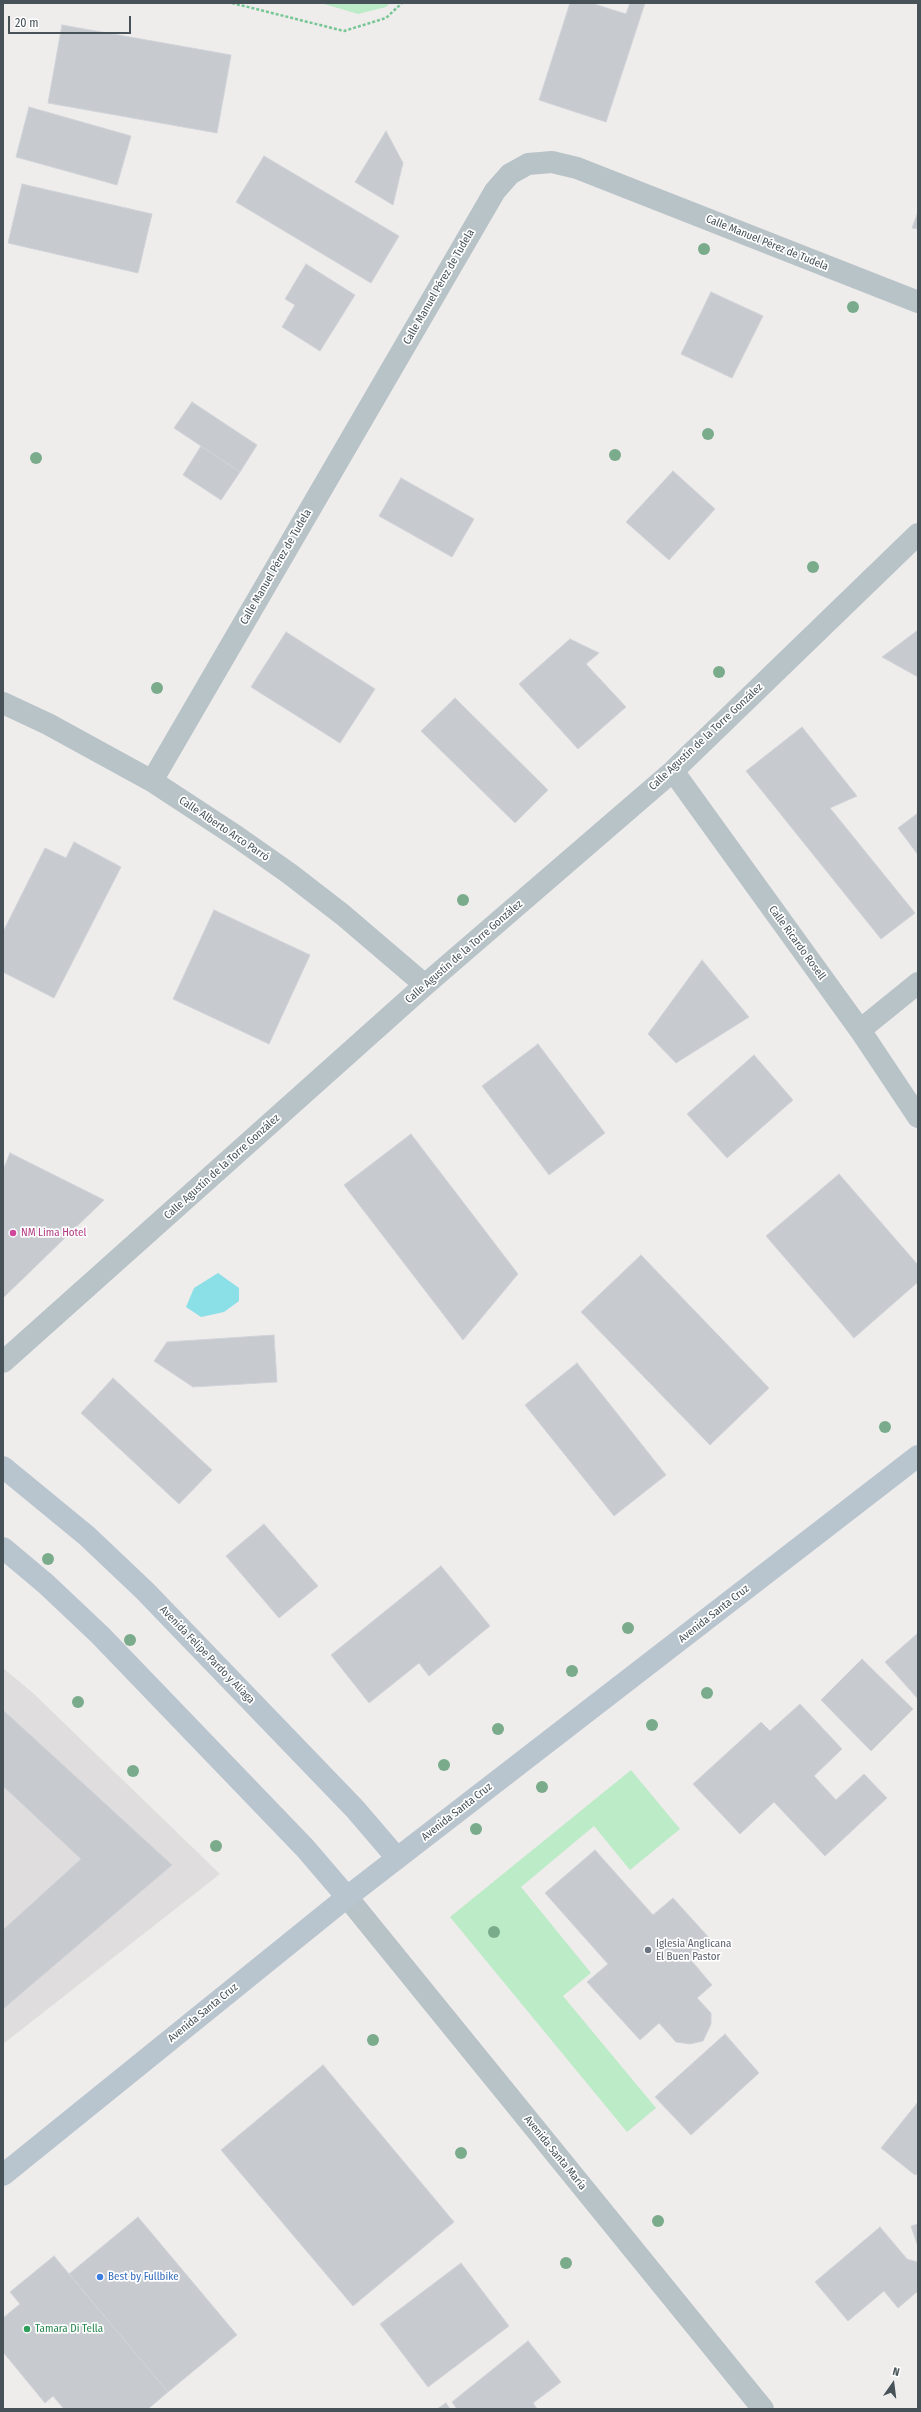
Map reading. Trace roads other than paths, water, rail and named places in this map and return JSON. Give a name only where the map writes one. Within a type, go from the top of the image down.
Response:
[{"type":"main road","name":"Avenida Santa Cruz","points":[[3,2175],[347,1896],[918,1456]]},
{"type":"main road","name":"Avenida Felipe Pardo y Aliaga","points":[[3,1467],[87,1536],[145,1591],[355,1809],[397,1858]]},
{"type":"main road","points":[[3,1548],[46,1584],[100,1635],[305,1848],[347,1896]]},
{"type":"street","name":"Calle Manuel Pérez de Tudela","points":[[152,781],[495,192],[510,174],[528,164],[552,162],[577,168],[918,302]]},
{"type":"street","name":"Calle Agustín de la Torre González","points":[[3,1362],[425,985],[673,771],[918,534]]},
{"type":"street","name":"Calle Alberto Arco Parró","points":[[3,703],[48,724],[152,781],[290,874],[343,915],[425,985]]},
{"type":"street","name":"Calle Ricardo Rosell","points":[[673,771],[860,1030],[918,1117]]},
{"type":"street","points":[[860,1030],[918,983]]},
{"type":"street","name":"Avenida Santa María","points":[[347,1896],[763,2409]]},
{"type":"water","points":[[218,1273],[239,1288],[239,1301],[224,1312],[201,1317],[186,1307],[194,1288]]},
{"type":"place","name":"NM Lima Hotel","points":[[13,1233]]},
{"type":"place","name":"Iglesia Anglicana El Buen Pastor","points":[[648,1950]]},
{"type":"place","name":"Best by Fullbike","points":[[100,2277]]},
{"type":"place","name":"Tamara Di Tella","points":[[27,2329]]}]
